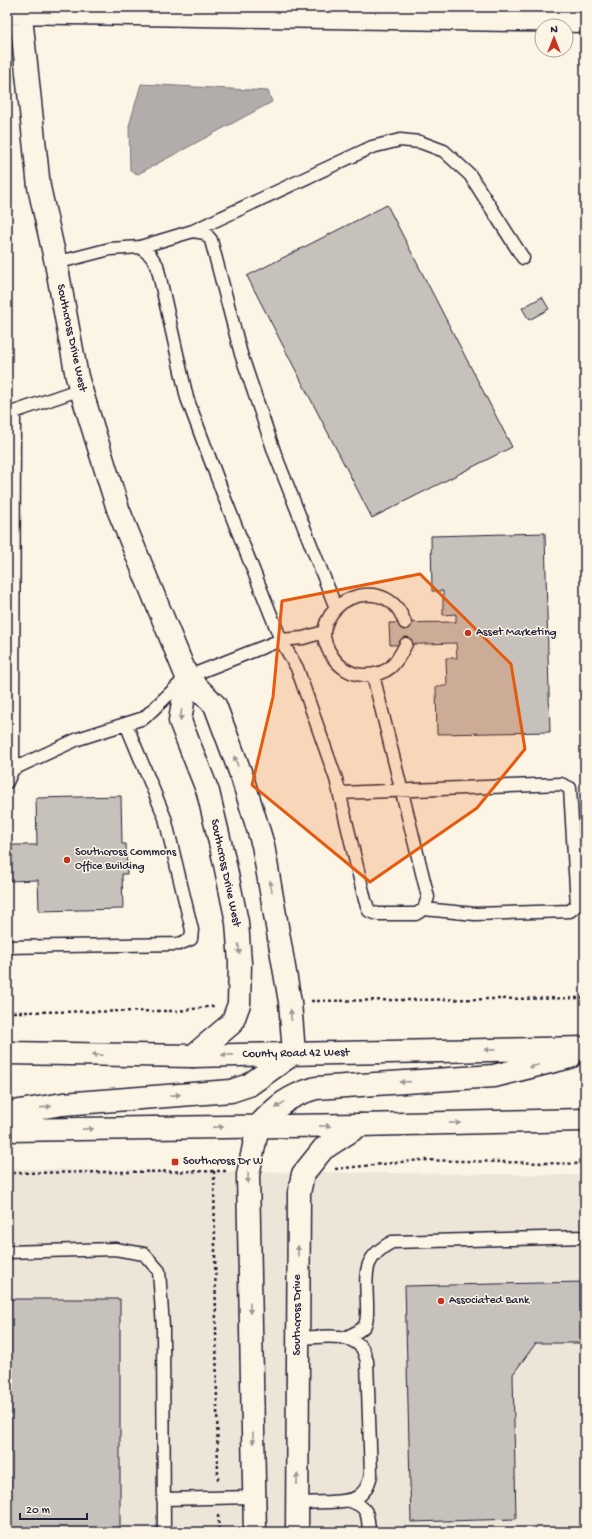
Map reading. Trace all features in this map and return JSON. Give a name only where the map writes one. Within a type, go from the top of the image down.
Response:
[{"type":"main road","points":[[16,11],[245,11],[585,21]]},
{"type":"main road","name":"Southcross Drive West","points":[[16,11],[39,187],[56,263],[77,377],[118,509],[187,677],[216,705],[242,777],[263,845],[290,1002],[294,1054]]},
{"type":"main road","name":"Southcross Drive West","points":[[187,677],[180,721],[208,792],[224,855],[237,922],[240,963],[239,1004],[232,1023],[193,1056]]},
{"type":"main road","name":"County Road 42 West","points":[[7,1053],[193,1056],[585,1048]]},
{"type":"main road","points":[[254,1532],[248,1175],[258,1126],[278,1106],[301,1092],[316,1088],[494,1076],[585,1053]]},
{"type":"main road","points":[[7,1112],[63,1104],[231,1090],[248,1085],[294,1054]]},
{"type":"main road","points":[[7,1130],[585,1120]]},
{"type":"main road","name":"Southcross Drive","points":[[297,1532],[299,1193],[303,1174],[323,1149],[360,1125]]},
{"type":"lane","points":[[56,263],[110,249],[140,247],[192,231],[372,147],[400,140],[420,142],[444,151],[470,175],[523,258]]},
{"type":"lane","points":[[192,231],[204,233],[211,240],[240,354],[275,454],[336,608]]},
{"type":"lane","points":[[140,247],[150,255],[157,265],[188,398],[225,498],[281,640],[297,668],[340,793],[365,900],[369,911],[378,914],[416,914],[424,909],[475,914],[570,911],[577,905],[570,788],[561,784],[340,793]]},
{"type":"lane","points":[[7,782],[13,769],[14,412],[81,389]]},
{"type":"lane","points":[[405,623],[400,612],[390,602],[379,596],[366,594],[353,596],[341,602],[326,622],[324,632],[329,651],[336,662],[347,671],[360,675],[374,675],[386,670],[397,662],[406,644]]},
{"type":"lane","points":[[13,769],[78,739],[144,718],[187,677],[281,640],[303,638],[324,632]]},
{"type":"lane","points":[[374,675],[428,897],[424,909]]},
{"type":"lane","points":[[7,947],[179,944],[191,939],[192,930],[165,818],[126,724]]},
{"type":"lane","points":[[298,1338],[347,1337],[357,1332],[364,1325],[367,1313],[366,1272],[370,1259],[379,1249],[392,1242],[585,1237]]},
{"type":"lane","points":[[7,1252],[115,1249],[144,1254],[159,1271],[163,1327],[164,1532]]},
{"type":"lane","points":[[347,1337],[362,1347],[367,1361],[371,1475],[369,1484],[361,1495],[350,1501]]},
{"type":"lane","points":[[164,1499],[254,1497]]},
{"type":"lane","points":[[297,1503],[350,1501],[358,1504],[368,1515],[369,1532]]},
{"type":"path","points":[[516,1162],[585,1164]]},
{"type":"path","points":[[214,1171],[219,1532]]},
{"type":"highlighted area","points":[[420,574],[511,664],[525,749],[477,808],[370,882],[252,785],[273,697],[282,601]]},
{"type":"shaded area","points":[[141,84],[268,91],[272,102],[138,174],[130,171],[129,126]]},
{"type":"shaded area","points":[[7,1169],[585,1175],[585,1532],[7,1532]]},
{"type":"building","points":[[387,205],[512,447],[372,518],[247,276]]},
{"type":"building","points":[[542,297],[549,309],[529,320],[522,308]]},
{"type":"building","name":"Asset Marketing","points":[[545,533],[550,732],[437,734],[436,686],[447,686],[446,658],[457,658],[456,643],[390,645],[389,623],[456,622],[456,614],[443,615],[443,591],[432,591],[431,536]]},
{"type":"building","name":"Southcross Commons Office Building","points":[[121,796],[122,844],[126,844],[127,874],[122,874],[123,909],[39,911],[38,880],[7,881],[7,845],[37,845],[36,798]]},
{"type":"building","points":[[585,1282],[585,1343],[536,1343],[513,1374],[516,1519],[411,1522],[405,1286]]},
{"type":"building","points":[[7,1299],[120,1299],[120,1532],[7,1532]]},
{"type":"place","name":"Asset Marketing","points":[[468,633]]},
{"type":"place","name":"Southcross Commons Office Building","points":[[67,860]]},
{"type":"place","name":"Southcross Dr W","points":[[175,1162]]},
{"type":"place","name":"Associated Bank","points":[[441,1301]]}]
